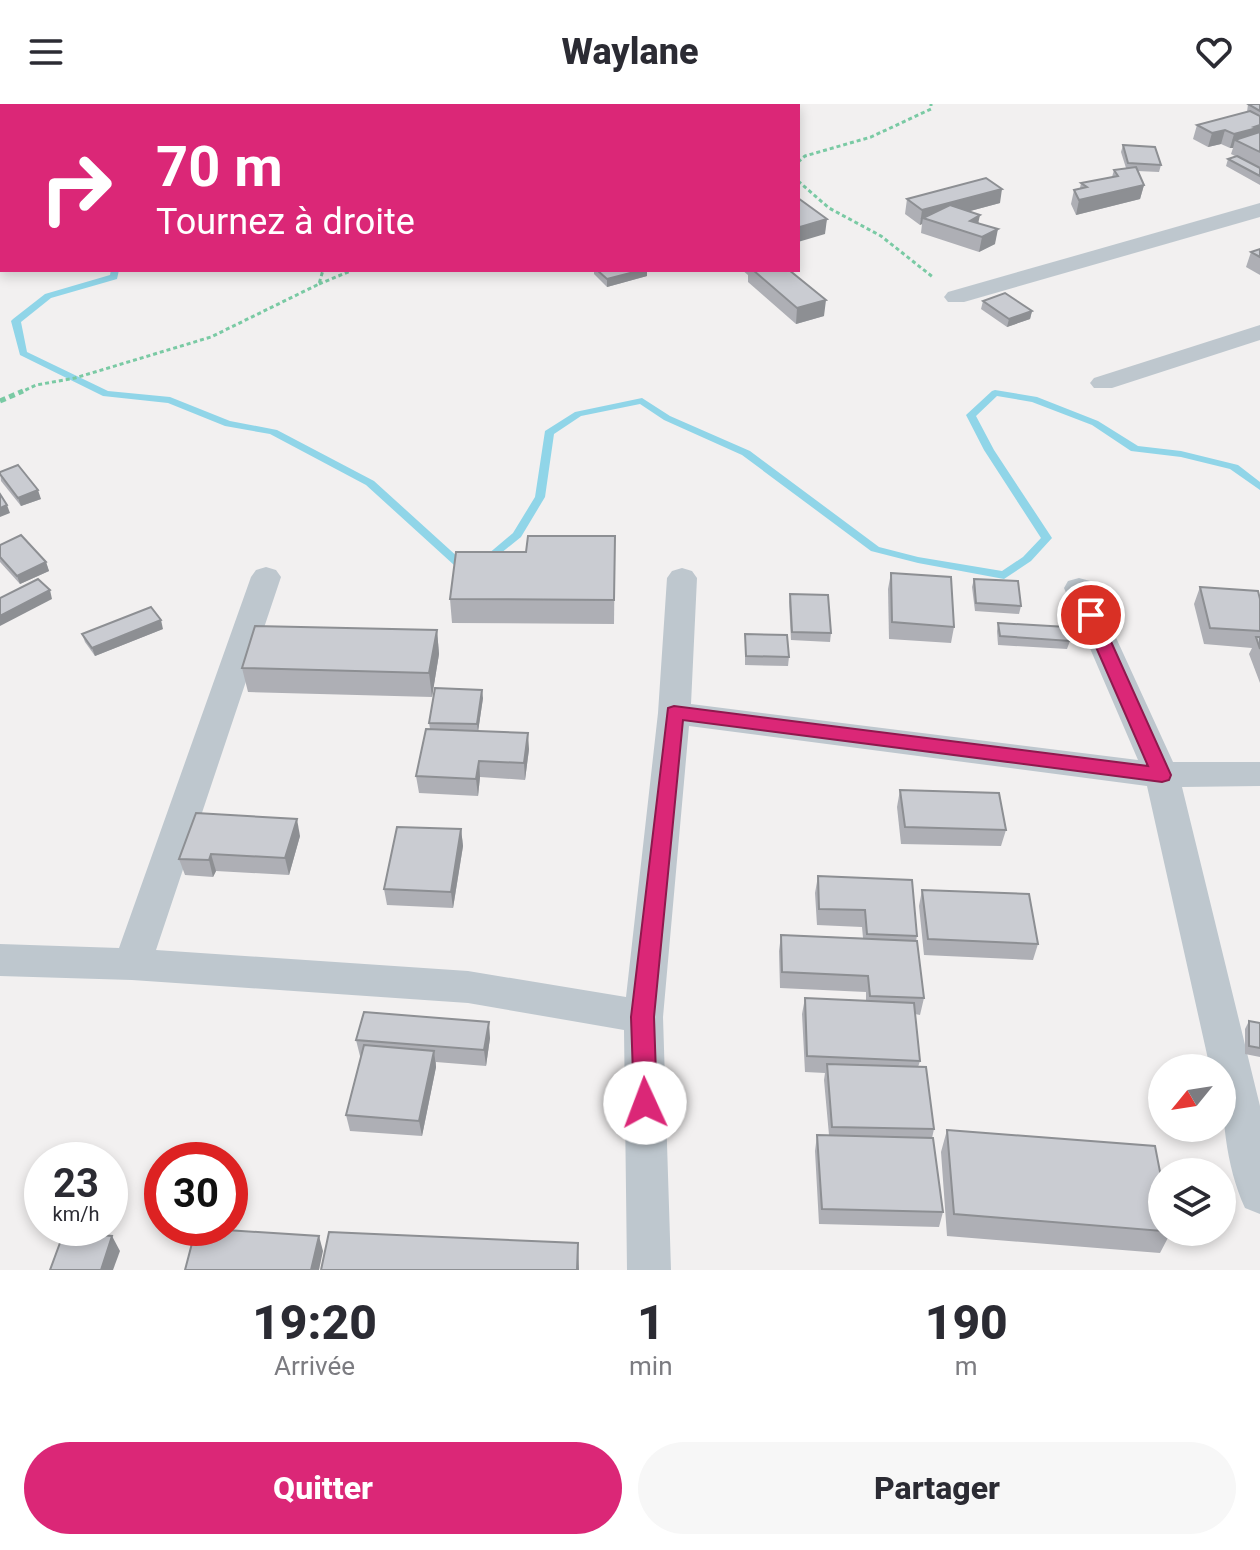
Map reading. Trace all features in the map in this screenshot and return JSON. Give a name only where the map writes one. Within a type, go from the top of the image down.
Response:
[{"type":"street","points":[[956,297],[1260,210]]},
{"type":"street","points":[[1103,383],[1260,332]]},
{"type":"street","points":[[132,964],[266,577]]},
{"type":"street","points":[[649,1270],[643,1017],[674,713],[682,578]]},
{"type":"street","points":[[1079,588],[1162,775],[1260,1194]]},
{"type":"street","points":[[674,713],[1162,775],[1260,774]]},
{"type":"street","points":[[0,960],[132,964],[468,987],[643,1017]]},
{"type":"path","points":[[800,160],[805,156],[871,137],[931,109],[931,104]]},
{"type":"path","points":[[800,183],[829,208],[881,236],[956,297]]},
{"type":"path","points":[[319,284],[322,272]]},
{"type":"path","points":[[0,401],[36,385],[75,378],[211,337],[348,272]]},
{"type":"building","points":[[1248,104],[1260,104],[1260,111]]},
{"type":"building","points":[[1250,111],[1260,116],[1260,125],[1254,127],[1257,128],[1234,134],[1225,130],[1212,133],[1197,125]]},
{"type":"building","points":[[1260,132],[1260,152],[1235,140]]},
{"type":"building","points":[[1123,145],[1155,147],[1161,165],[1128,163]]},
{"type":"building","points":[[1237,156],[1260,168],[1260,176],[1228,159]]},
{"type":"building","points":[[1136,167],[1144,185],[1079,200],[1074,190],[1087,187],[1081,183],[1118,176],[1114,170]]},
{"type":"building","points":[[986,178],[1002,189],[922,210],[907,199]]},
{"type":"building","points":[[800,199],[827,219],[800,227]]},
{"type":"building","points":[[950,205],[980,215],[970,221],[998,229],[982,237],[923,218]]},
{"type":"building","points":[[599,272],[634,272],[607,279]]},
{"type":"building","points":[[755,272],[791,272],[826,300],[797,308]]},
{"type":"building","points":[[1005,293],[1032,311],[1009,319],[983,301]]},
{"type":"building","points":[[18,465],[38,490],[18,498],[0,472]]},
{"type":"building","points":[[0,494],[7,505],[0,508]]},
{"type":"building","points":[[21,535],[46,562],[17,576],[0,557],[0,545]]},
{"type":"building","points":[[528,536],[615,536],[614,600],[450,599],[456,552],[526,552]]},
{"type":"building","points":[[891,573],[951,577],[954,627],[892,622]]},
{"type":"building","points":[[38,579],[50,590],[0,616],[0,598]]},
{"type":"building","points":[[974,579],[1018,581],[1021,606],[976,603]]},
{"type":"building","points":[[1200,587],[1258,591],[1260,631],[1210,628]]},
{"type":"building","points":[[790,594],[828,595],[831,633],[792,632]]},
{"type":"building","points":[[151,607],[161,620],[92,648],[82,634]]},
{"type":"building","points":[[998,623],[1067,627],[1070,641],[1000,636]]},
{"type":"building","points":[[255,626],[437,630],[429,673],[242,668]]},
{"type":"building","points":[[745,634],[787,635],[789,657],[746,656]]},
{"type":"building","points":[[435,688],[482,690],[477,724],[429,723]]},
{"type":"building","points":[[426,729],[528,733],[524,763],[479,761],[476,779],[416,776]]},
{"type":"building","points":[[900,790],[999,793],[1006,830],[905,827]]},
{"type":"building","points":[[196,813],[297,819],[285,858],[211,854],[209,860],[179,859]]},
{"type":"building","points":[[397,827],[461,829],[451,892],[384,889]]},
{"type":"building","points":[[818,876],[912,880],[917,936],[867,934],[865,910],[819,909]]},
{"type":"building","points":[[922,890],[1029,894],[1038,944],[928,939]]},
{"type":"building","points":[[781,935],[917,941],[924,998],[870,996],[868,976],[782,972]]},
{"type":"building","points":[[805,998],[914,1003],[920,1061],[807,1056]]},
{"type":"building","points":[[364,1012],[489,1022],[484,1050],[356,1040]]},
{"type":"building","points":[[1249,1021],[1260,1023],[1260,1048],[1249,1046]]},
{"type":"building","points":[[364,1045],[434,1051],[419,1121],[346,1115]]},
{"type":"building","points":[[827,1064],[926,1067],[934,1129],[832,1127]]},
{"type":"building","points":[[947,1130],[1155,1146],[1157,1158],[1148,1158],[1148,1230],[954,1214]]},
{"type":"building","points":[[817,1135],[933,1138],[943,1212],[822,1209]]},
{"type":"building","points":[[248,1231],[319,1236],[311,1270],[185,1270],[191,1246],[248,1246]]},
{"type":"building","points":[[329,1232],[578,1243],[577,1270],[321,1270]]},
{"type":"building","points":[[59,1246],[109,1246],[101,1270],[50,1270]]},
{"type":"waterway","points":[[115,272],[114,277],[48,296],[16,321],[23,353],[106,394],[170,400],[228,424],[273,432],[370,483],[458,563],[467,562]]},
{"type":"waterway","points":[[486,560],[517,535],[540,497],[549,433],[578,414],[642,401],[667,418],[746,453],[875,549],[1004,575],[1027,559],[1047,538],[989,450],[971,415],[995,393],[1034,399],[1095,423],[1135,449],[1181,454],[1234,467],[1260,487]]},
{"type":"route","points":[[645,1103],[643,1017],[674,713],[1162,775],[1091,615]]}]
